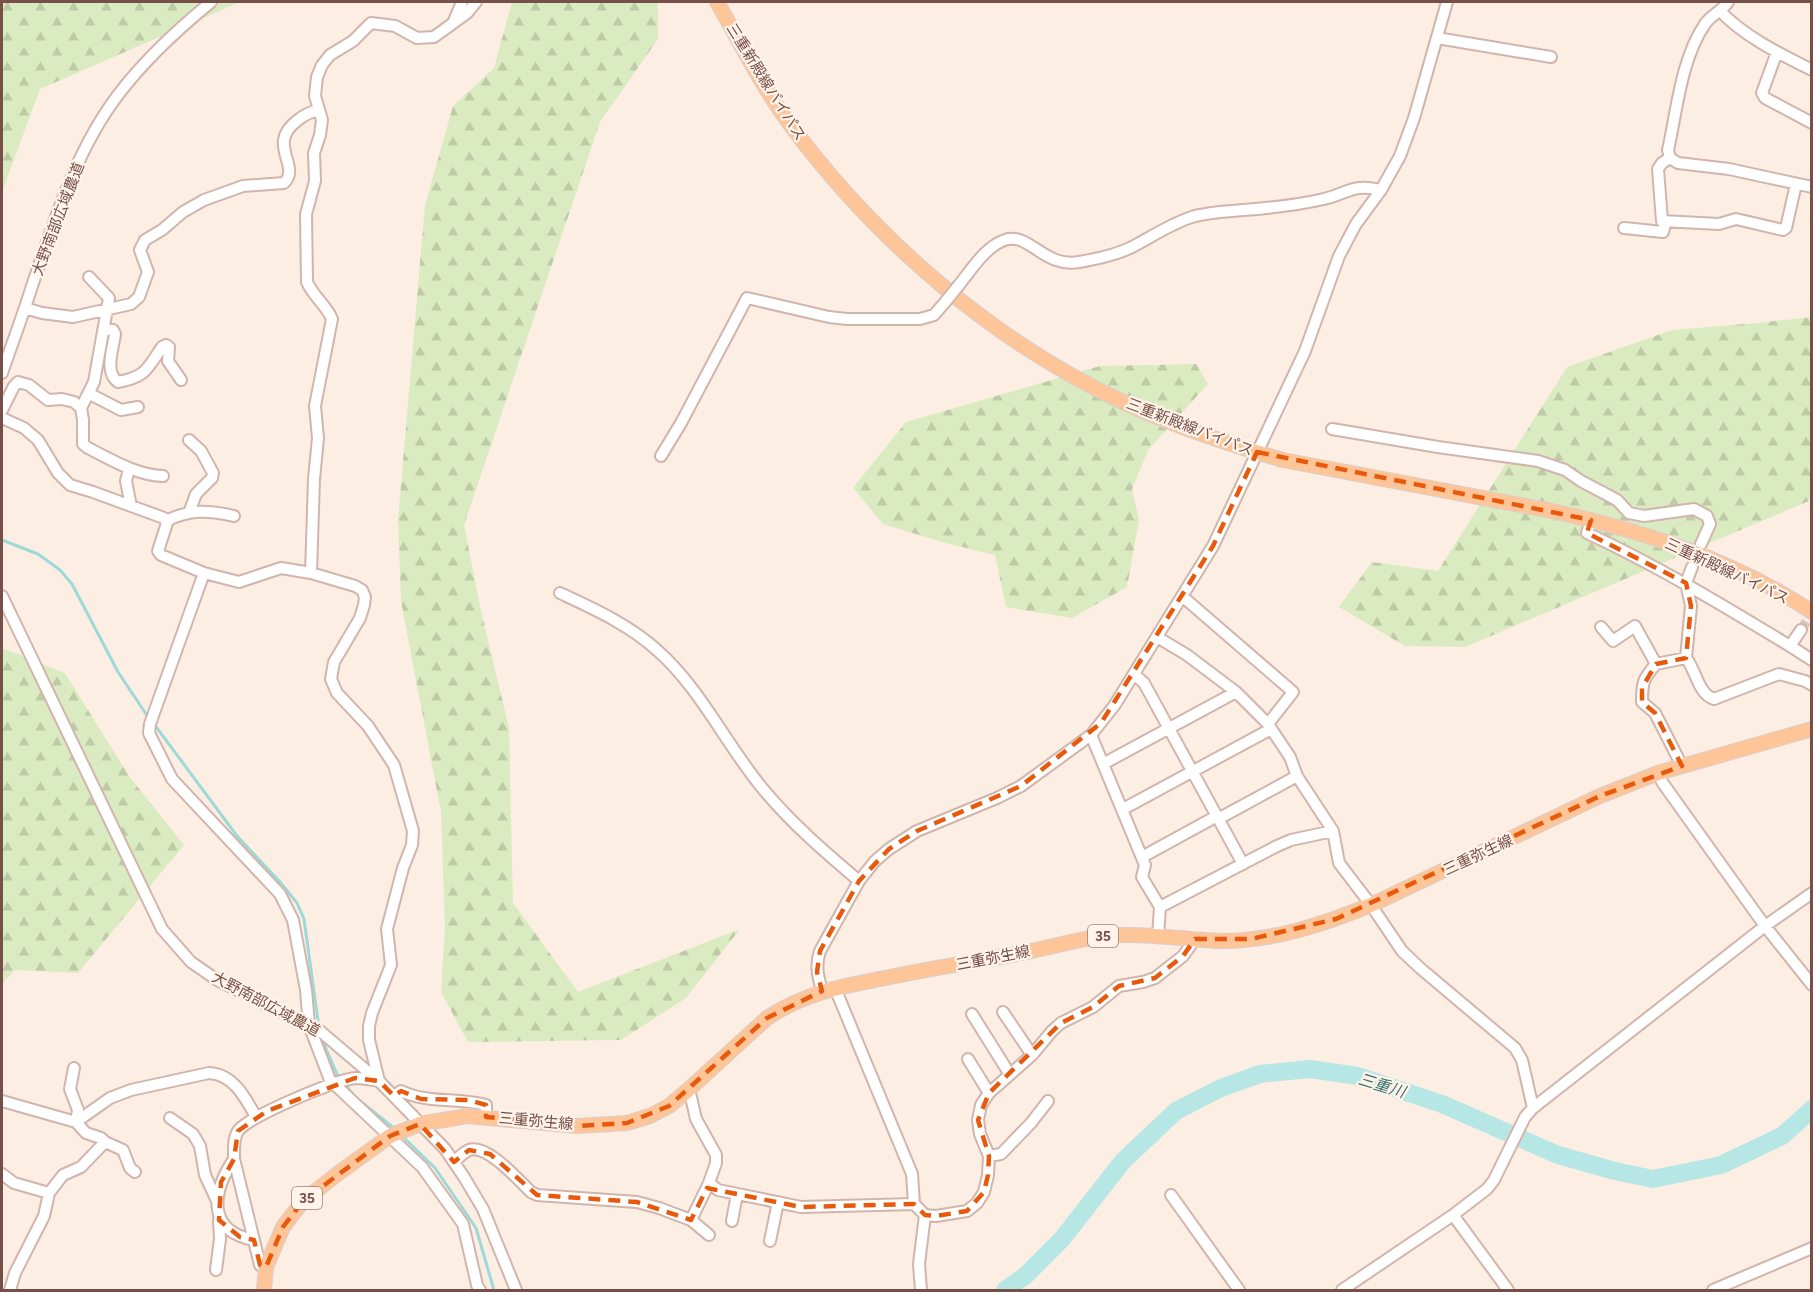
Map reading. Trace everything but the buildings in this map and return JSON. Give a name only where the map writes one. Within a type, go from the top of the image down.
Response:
[{"type":"main road","name":"三重新殿線バイパス","points":[[717,2],[788,121],[855,202],[896,244],[951,293],[1052,363],[1128,404],[1187,429],[1283,460],[1591,520],[1654,537],[1697,553],[1767,586],[1812,612]]},
{"type":"main road","name":"三重弥生線","points":[[264,1290],[266,1267],[283,1227],[303,1201],[340,1172],[396,1134],[420,1124],[467,1116],[578,1126],[627,1123],[650,1116],[669,1106],[767,1018],[784,1006],[829,989],[1014,955],[1097,936],[1158,936],[1224,941],[1296,931],[1336,920],[1371,905],[1600,796],[1658,773],[1812,729]]},
{"type":"street","name":"大野南部広域農道","points":[[2,373],[72,175],[96,130],[117,96],[147,60],[173,33],[212,2]]},
{"type":"street","points":[[454,21],[462,2]]},
{"type":"street","points":[[311,573],[314,479],[318,438],[315,406],[332,319],[328,310],[310,290],[307,282],[306,214],[315,181],[314,153],[322,120],[315,96],[317,76],[330,55],[353,41],[371,23],[395,26],[417,38],[434,37],[467,13],[476,2]]},
{"type":"street","points":[[1195,939],[1183,956],[1155,978],[1119,986],[1093,1007],[1061,1023],[1032,1055],[989,1093],[981,1105],[978,1120],[980,1134],[989,1156],[984,1192],[977,1203],[968,1211],[936,1216],[925,1215],[914,1204],[912,1174],[829,989],[817,972],[820,951],[860,880],[875,861],[902,839],[917,831],[1021,786],[1090,735],[1114,706],[1213,546],[1305,351],[1339,256],[1356,224],[1381,190],[1400,156],[1414,118],[1447,2]]},
{"type":"street","points":[[1728,2],[1706,22],[1686,66],[1668,150],[1670,158],[1678,163],[1729,169],[1812,187]]},
{"type":"street","points":[[1720,11],[1729,21],[1777,52],[1812,70]]},
{"type":"street","points":[[1437,38],[1551,57]]},
{"type":"street","points":[[1777,52],[1762,93],[1765,98],[1812,123]]},
{"type":"street","points":[[25,308],[73,317],[131,304],[139,297],[148,272],[140,250],[145,240],[162,230],[183,212],[204,200],[243,186],[284,183],[290,173],[283,145],[284,135],[289,127],[308,112],[319,111]]},
{"type":"street","points":[[1670,158],[1658,169],[1662,221],[1719,224],[1736,219],[1783,230],[1786,228],[1796,184]]},
{"type":"street","points":[[661,456],[747,298],[829,317],[920,319],[934,315],[994,245],[1010,239],[1020,240],[1051,260],[1065,264],[1103,257],[1129,248],[1190,217],[1304,203],[1327,198],[1355,187],[1368,186],[1381,190]]},
{"type":"street","points":[[1624,228],[1663,232],[1666,221]]},
{"type":"street","points":[[81,408],[94,382],[109,298],[89,277]]},
{"type":"street","points":[[104,329],[113,330],[115,334],[110,371],[112,378],[118,382],[133,379],[144,373],[162,347],[166,345],[170,351],[168,361],[181,380]]},
{"type":"street","points":[[2,410],[18,382],[29,385],[48,399],[74,402],[81,408],[83,444],[129,468],[154,476],[163,476]]},
{"type":"street","points":[[90,394],[121,410],[138,407]]},
{"type":"street","points":[[2,418],[24,428],[38,440],[58,473],[70,485],[164,518],[167,523],[158,551],[160,555],[204,573],[239,582],[281,568],[311,573],[355,586],[362,590],[365,597],[360,618],[334,662],[331,679],[337,693],[368,726],[394,765],[413,831],[412,845],[403,868],[387,929],[391,965],[369,1026],[369,1040],[379,1081],[356,1078],[335,1084],[256,1117],[238,1131],[234,1142],[234,1159],[260,1265],[266,1267]]},
{"type":"street","points":[[1332,429],[1538,461],[1566,470],[1581,481],[1617,500],[1629,513],[1644,516],[1694,509],[1707,516],[1710,524],[1701,544]]},
{"type":"street","points":[[189,440],[201,451],[213,473],[212,478],[196,494],[189,513]]},
{"type":"street","points":[[129,468],[126,481],[131,506]]},
{"type":"street","points":[[166,521],[182,513],[211,511],[234,516]]},
{"type":"street","points":[[1591,520],[1587,533],[1631,553],[1686,583],[1812,660]]},
{"type":"street","points":[[1692,567],[1686,583],[1691,606],[1686,658],[1708,697],[1714,699],[1779,674],[1805,681],[1812,686]]},
{"type":"street","points":[[204,573],[150,724],[149,733],[172,779],[280,894],[293,920],[306,990],[309,1025],[330,1080],[396,1134],[463,1224],[480,1290]]},
{"type":"street","points":[[560,593],[623,625],[658,650],[684,680],[763,789],[801,832],[860,880]]},
{"type":"street","points":[[1123,809],[1270,727],[1293,692],[1182,596]]},
{"type":"street","name":"大野南部広域農道","points":[[2,597],[162,928],[191,962],[217,980],[320,1031],[394,1096],[445,1149],[454,1162],[483,1209],[516,1290]]},
{"type":"street","points":[[1601,627],[1613,641],[1635,627],[1656,664]]},
{"type":"street","points":[[1790,646],[1801,630]]},
{"type":"street","points":[[1157,637],[1187,655],[1236,692],[1270,727],[1290,757],[1297,776],[1333,831],[1338,862],[1402,951],[1515,1048],[1522,1060],[1533,1108]]},
{"type":"street","points":[[1682,766],[1655,713],[1642,702],[1642,688],[1645,676],[1656,664],[1686,658]]},
{"type":"street","points":[[1134,674],[1143,683],[1243,864]]},
{"type":"street","points":[[1103,764],[1236,692]]},
{"type":"street","points":[[1090,735],[1142,856],[1145,865],[1142,877],[1160,907],[1158,936]]},
{"type":"street","points":[[1658,773],[1662,782],[1765,926],[1812,985]]},
{"type":"street","points":[[1142,856],[1297,776]]},
{"type":"street","points":[[1160,907],[1291,840],[1333,831]]},
{"type":"street","points":[[1342,1290],[1453,1215],[1487,1189],[1494,1180],[1524,1117],[1533,1108],[1765,926],[1812,893]]},
{"type":"street","points":[[1003,1012],[1032,1055]]},
{"type":"street","points":[[972,1014],[1009,1073]]},
{"type":"street","points":[[969,1059],[989,1093]]},
{"type":"street","points":[[74,1068],[70,1089],[78,1110],[76,1122]]},
{"type":"street","points":[[76,1122],[110,1098],[131,1090],[208,1073],[221,1074],[243,1093],[256,1117]]},
{"type":"street","points":[[394,1096],[402,1091],[421,1099],[469,1100],[486,1105],[486,1117]]},
{"type":"street","points":[[687,1091],[691,1097],[696,1119],[716,1155],[716,1163],[709,1183],[691,1220]]},
{"type":"street","points":[[2,1101],[76,1122],[86,1133],[123,1150],[130,1168],[135,1172]]},
{"type":"street","points":[[989,1156],[1001,1154],[1031,1123],[1048,1101]]},
{"type":"street","points":[[171,1118],[193,1134],[200,1146],[205,1175],[218,1204]]},
{"type":"street","points":[[10,1290],[15,1273],[44,1216],[49,1193],[63,1175],[81,1167],[105,1142]]},
{"type":"street","points":[[454,1162],[469,1150],[478,1150],[490,1154],[537,1195],[637,1202],[691,1220],[709,1235]]},
{"type":"street","points":[[216,1270],[220,1239],[218,1204],[221,1182],[234,1159]]},
{"type":"street","points":[[2,1174],[14,1183],[49,1193]]},
{"type":"street","points":[[709,1183],[718,1190],[801,1207],[914,1204]]},
{"type":"street","points":[[732,1221],[737,1194]]},
{"type":"street","points":[[1171,1194],[1239,1290]]},
{"type":"street","points":[[770,1241],[778,1202]]},
{"type":"street","points":[[921,1290],[920,1264],[925,1215]]},
{"type":"street","points":[[1453,1215],[1508,1290]]},
{"type":"street","points":[[219,1220],[240,1238],[254,1240]]},
{"type":"street","points":[[1713,1290],[1812,1248]]},
{"type":"highlighted area","points":[[1257,452],[1591,520],[1587,533],[1686,583],[1691,606],[1686,658],[1656,664],[1642,688],[1642,702],[1655,713],[1682,766],[1600,796],[1336,919],[1251,939],[1195,939],[1183,956],[1155,978],[1119,986],[1093,1007],[1061,1023],[989,1093],[978,1120],[989,1156],[988,1175],[984,1192],[967,1211],[936,1216],[925,1215],[914,1204],[801,1207],[707,1188],[691,1220],[637,1202],[537,1195],[490,1154],[469,1150],[454,1162],[420,1124],[390,1136],[303,1201],[283,1227],[266,1267],[260,1265],[254,1240],[240,1237],[219,1220],[221,1182],[234,1159],[238,1131],[267,1111],[355,1078],[379,1081],[394,1096],[401,1091],[421,1099],[469,1100],[486,1105],[486,1117],[577,1126],[627,1123],[669,1106],[767,1018],[822,991],[817,972],[820,951],[859,881],[889,849],[917,831],[1021,786],[1101,723],[1213,546]]},
{"type":"green space","points":[[2,2],[240,2],[40,89],[2,192]]},
{"type":"green space","points":[[512,2],[658,2],[658,39],[600,122],[464,525],[481,611],[509,728],[513,903],[578,992],[740,929],[686,998],[621,1040],[468,1042],[441,992],[445,927],[441,812],[401,601],[398,520],[425,205],[453,106],[494,68]]},
{"type":"green space","points":[[1811,317],[1812,482],[1809,501],[1465,647],[1405,646],[1339,607],[1372,562],[1438,571],[1567,367],[1672,330]]},
{"type":"green space","points":[[1196,364],[1208,384],[1148,450],[1132,489],[1139,520],[1127,587],[1072,618],[1006,607],[995,555],[883,524],[853,488],[906,422],[1100,366]]},
{"type":"green space","points":[[2,648],[65,673],[129,776],[184,845],[78,973],[15,970],[2,984]]},
{"type":"waterway","points":[[2,540],[38,554],[60,570],[72,584],[118,672],[148,717]]},
{"type":"waterway","points":[[154,724],[237,836],[297,903],[304,919],[319,1028]]},
{"type":"waterway","points":[[320,1035],[337,1074],[355,1097],[394,1128]]},
{"type":"waterway","name":"三重川","points":[[1005,1290],[1025,1276],[1062,1239],[1123,1161],[1176,1111],[1221,1088],[1260,1074],[1310,1069],[1358,1076],[1442,1104],[1558,1155],[1653,1179],[1721,1165],[1782,1136],[1812,1109]]},
{"type":"waterway","points":[[401,1135],[435,1168],[476,1228],[494,1290]]},
{"type":"tunnel","points":[[1801,630],[1812,613]]}]
